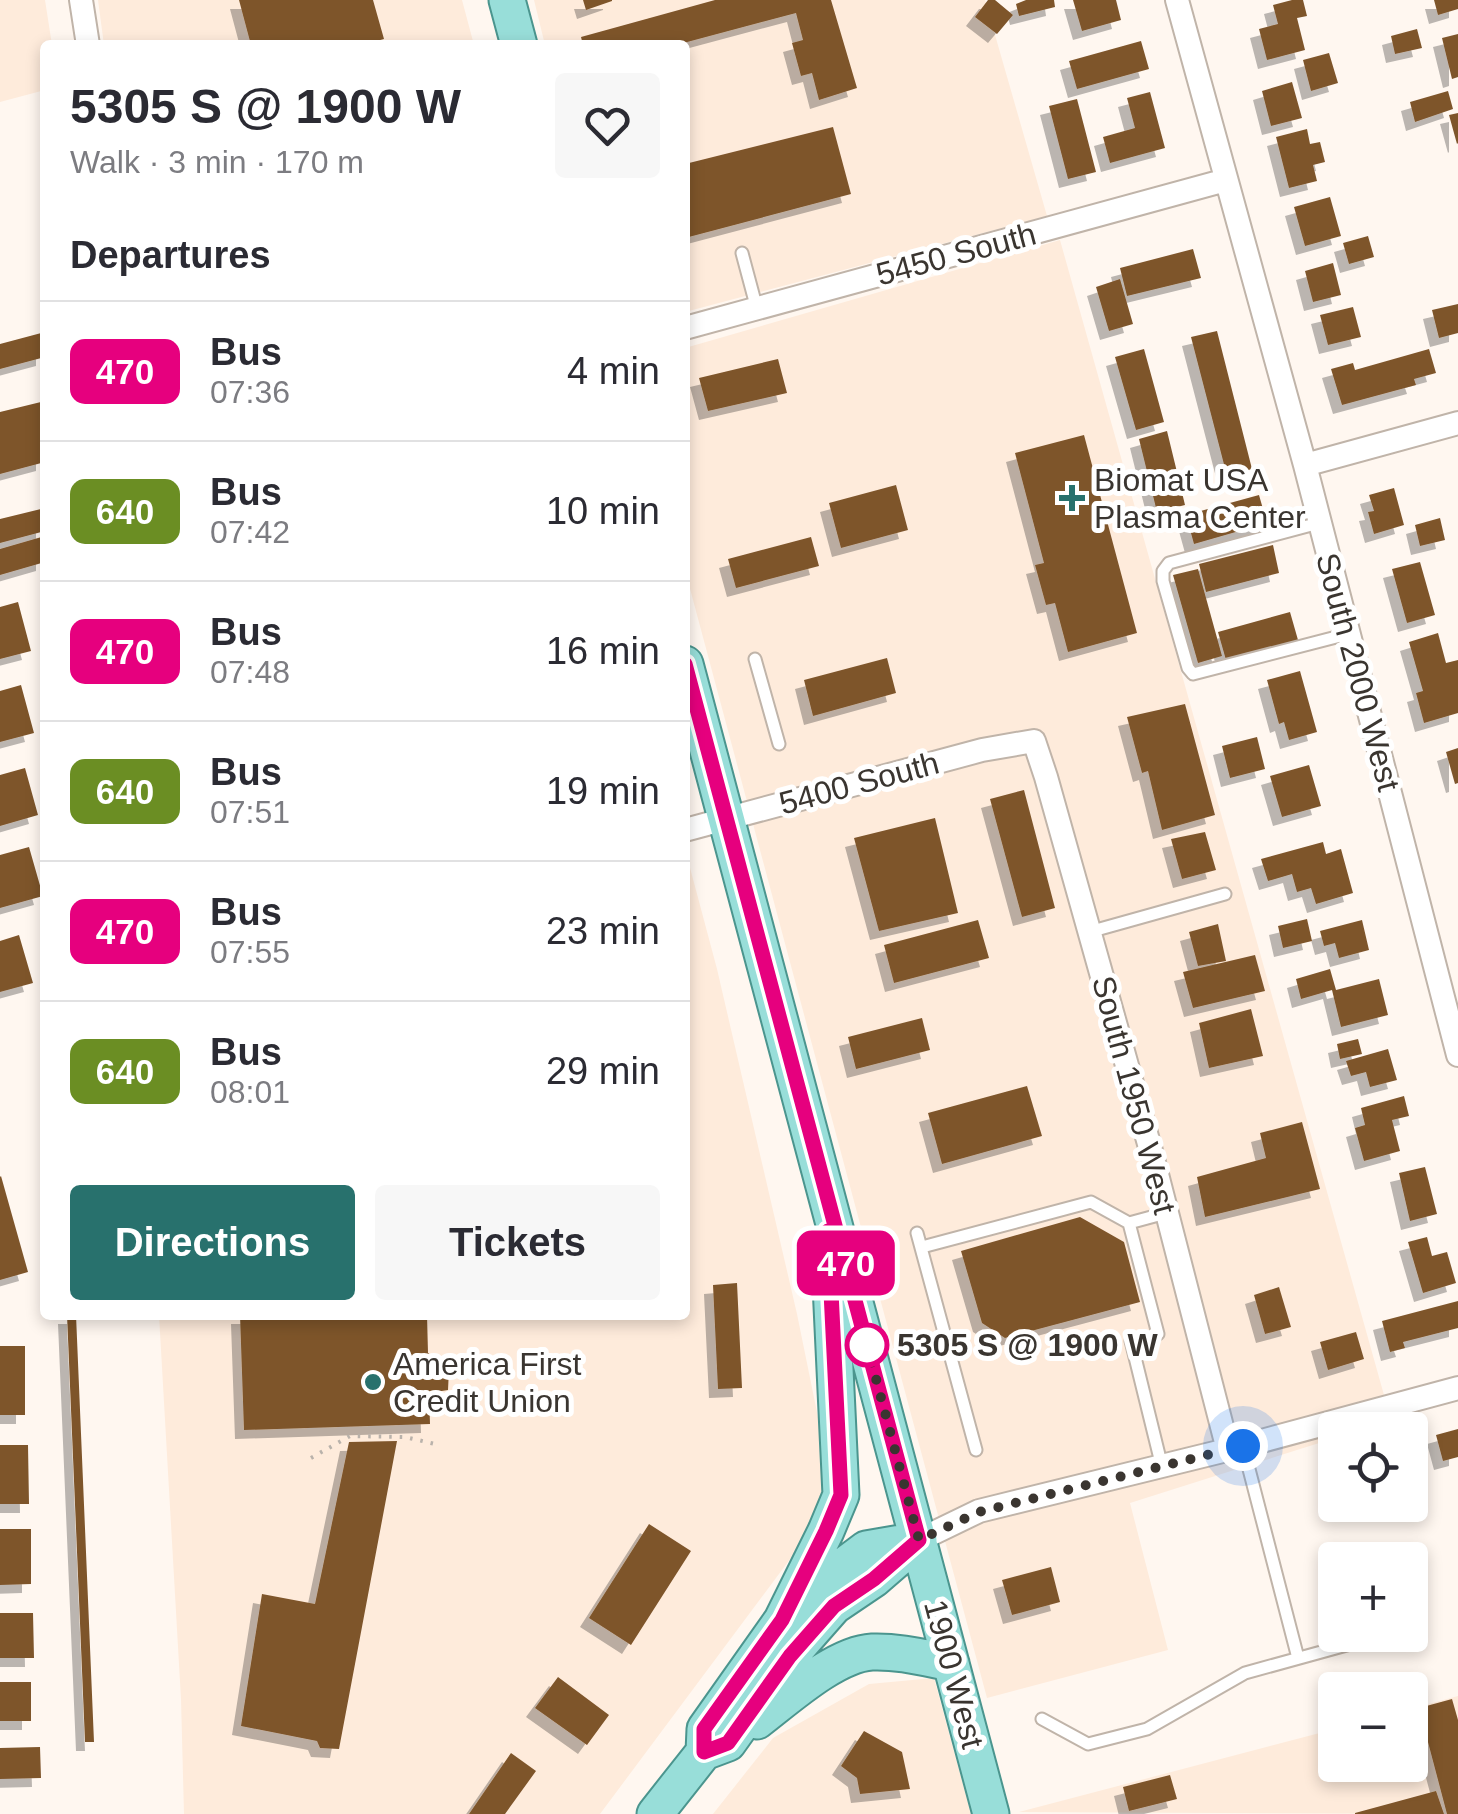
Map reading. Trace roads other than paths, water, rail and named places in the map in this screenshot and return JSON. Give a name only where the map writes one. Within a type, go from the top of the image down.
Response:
[{"type":"main road","points":[[507,0],[518,40]]},
{"type":"main road","name":"1900 West","points":[[690,683],[991,1814]]},
{"type":"main road","points":[[716,1747],[704,1729],[782,1620],[841,1495],[826,1193]]},
{"type":"main road","points":[[782,1620],[818,1585],[866,1549],[919,1540]]},
{"type":"main road","points":[[656,1814],[834,1606],[874,1579],[919,1540]]},
{"type":"main road","points":[[716,1747],[830,1666],[868,1652],[951,1662]]},
{"type":"street","points":[[82,0],[87,40]]},
{"type":"street","name":"South 2000 West","points":[[1177,0],[1320,523],[1458,1055]]},
{"type":"street","name":"5450 South","points":[[690,327],[1226,180]]},
{"type":"street","points":[[1304,465],[1458,424]]},
{"type":"street","name":"5400 South","points":[[690,829],[982,750],[1034,741]]},
{"type":"street","name":"South 1950 West","points":[[1034,741],[1236,1448]]},
{"type":"street","points":[[919,1540],[979,1512],[1458,1388]]},
{"type":"lane","points":[[742,253],[757,309]]},
{"type":"lane","points":[[1320,523],[1170,563],[1163,571],[1163,582],[1193,674],[1348,634]]},
{"type":"lane","points":[[755,660],[779,744]]},
{"type":"lane","points":[[1090,932],[1224,894]]},
{"type":"lane","points":[[922,1246],[1091,1202],[1129,1223],[1166,1213]]},
{"type":"lane","points":[[1129,1223],[1158,1334]]},
{"type":"lane","points":[[918,1232],[976,1450]]},
{"type":"lane","points":[[1131,1341],[1162,1466]]},
{"type":"lane","name":"South 1950 West","points":[[1236,1448],[1298,1658]]},
{"type":"lane","points":[[1042,1719],[1088,1744],[1147,1728],[1244,1673],[1320,1652]]},
{"type":"place","name":"Biomat USA Plasma Center","points":[[1072,498]]},
{"type":"place","name":"5305 S @ 1900 W","points":[[867,1345]]},
{"type":"place","name":"America First Credit Union","points":[[373,1382]]}]
